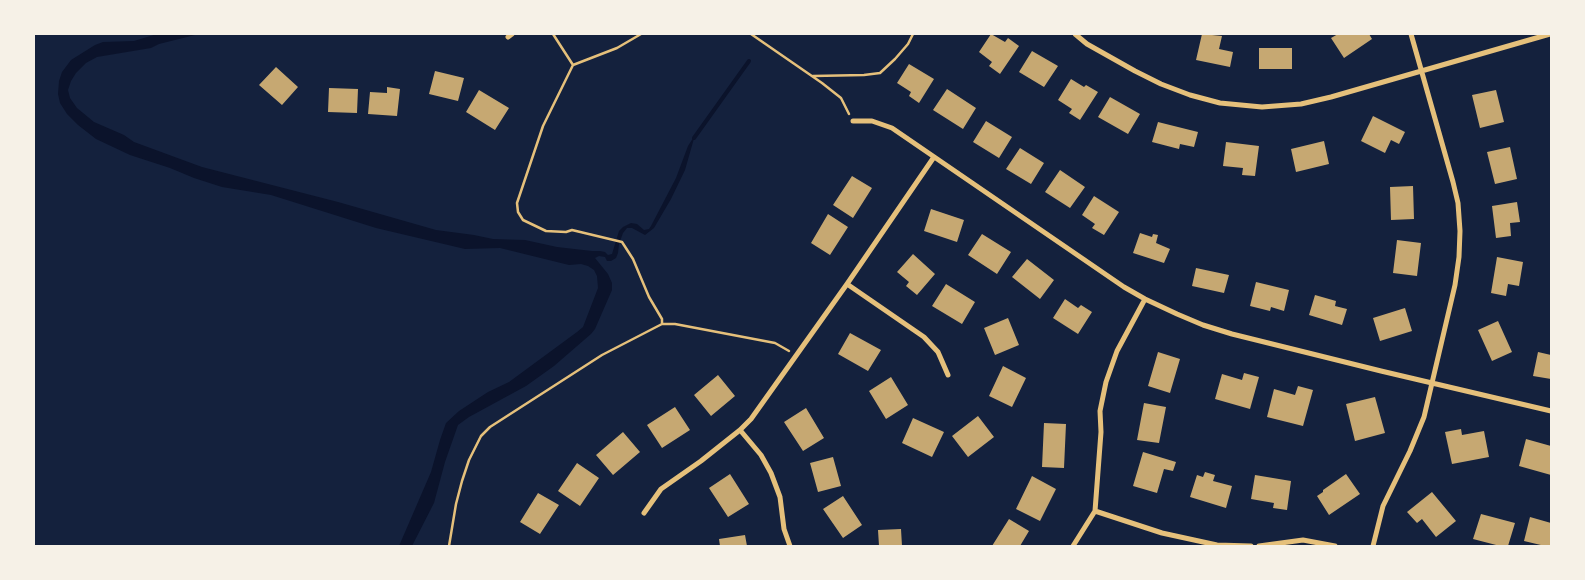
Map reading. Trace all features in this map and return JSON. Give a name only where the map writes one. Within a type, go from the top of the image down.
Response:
[{"type":"street","points":[[1075,34],[1087,44],[1161,84],[1190,95],[1234,105],[1262,107],[1301,104],[1331,97],[1550,34]]},
{"type":"street","points":[[1373,546],[1383,506],[1424,417],[1455,285],[1459,257],[1458,203],[1411,34]]},
{"type":"street","points":[[853,121],[872,121],[892,128],[1124,287],[1144,299],[1203,325],[1232,334],[1551,411]]},
{"type":"street","points":[[644,513],[661,489],[701,461],[740,430],[771,392],[934,157]]},
{"type":"street","points":[[847,284],[924,337],[938,352],[948,375]]},
{"type":"street","points":[[1074,546],[1094,511],[1100,448],[1100,411],[1106,382],[1117,351],[1144,299]]},
{"type":"street","points":[[740,430],[761,455],[773,479],[780,497],[784,529],[790,546]]},
{"type":"street","points":[[1094,511],[1162,533],[1217,545],[1251,546]]},
{"type":"street","points":[[1259,546],[1303,540],[1335,546]]},
{"type":"path","points":[[553,34],[573,65]]},
{"type":"path","points":[[641,34],[617,48],[573,65],[543,126],[517,203],[518,212],[523,220],[546,231],[566,232],[572,230],[622,242],[633,259],[649,297],[662,320],[662,324]]},
{"type":"path","points":[[751,34],[813,76],[841,98],[853,121]]},
{"type":"path","points":[[813,76],[880,72],[895,59],[908,44],[913,34]]},
{"type":"path","points":[[449,546],[462,481],[469,460],[481,436],[490,427],[602,355],[662,324],[675,324],[775,343],[796,356]]},
{"type":"water","points":[[157,34],[199,34],[159,44],[151,48],[97,57],[86,63],[76,73],[68,90],[70,98],[77,108],[94,122],[124,135],[134,142],[202,167],[338,202],[436,230],[493,239],[525,240],[557,247],[612,254],[619,231],[623,227],[631,223],[637,224],[644,230],[649,229],[676,178],[688,146],[695,135],[685,170],[654,228],[645,235],[632,228],[627,228],[623,233],[616,258],[607,261],[605,257],[599,256],[595,258],[608,274],[612,283],[612,290],[591,334],[554,366],[526,386],[458,425],[445,462],[434,503],[412,546],[399,546],[431,472],[446,423],[459,411],[488,392],[509,382],[583,327],[598,288],[597,276],[594,270],[581,264],[569,265],[500,248],[465,249],[376,228],[271,195],[222,187],[130,155],[96,139],[67,114],[60,103],[58,94],[62,72],[71,60],[95,45],[103,42],[134,41]]},
{"type":"building","points":[[991,34],[1005,42],[1008,38],[1019,46],[1000,74],[989,66],[992,62],[979,52]]},
{"type":"building","points":[[1202,34],[1222,36],[1219,49],[1233,52],[1230,67],[1196,60]]},
{"type":"building","points":[[1338,34],[1369,34],[1372,39],[1344,58],[1331,38]]},
{"type":"building","points":[[1259,48],[1292,48],[1292,69],[1259,69]]},
{"type":"building","points":[[1032,51],[1058,66],[1044,87],[1019,72]]},
{"type":"building","points":[[909,64],[934,79],[919,103],[909,96],[911,92],[897,83]]},
{"type":"building","points":[[276,67],[298,87],[282,105],[259,85]]},
{"type":"building","points":[[435,71],[464,78],[458,101],[429,94]]},
{"type":"building","points":[[1071,79],[1084,87],[1086,85],[1098,92],[1080,120],[1069,113],[1072,109],[1058,100]]},
{"type":"building","points":[[387,87],[400,89],[397,116],[368,114],[370,92],[387,93]]},
{"type":"building","points":[[329,88],[358,89],[357,113],[328,112]]},
{"type":"building","points":[[947,89],[976,108],[963,129],[933,110]]},
{"type":"building","points":[[479,90],[509,108],[495,130],[466,112]]},
{"type":"building","points":[[1496,90],[1504,122],[1480,128],[1472,95]]},
{"type":"building","points":[[1110,97],[1140,114],[1128,134],[1098,117]]},
{"type":"building","points":[[1373,116],[1405,132],[1399,144],[1391,140],[1385,153],[1361,141]]},
{"type":"building","points":[[986,121],[1012,137],[999,158],[973,142]]},
{"type":"building","points":[[1158,122],[1198,132],[1194,147],[1180,144],[1179,149],[1152,142]]},
{"type":"building","points":[[1324,141],[1329,164],[1296,172],[1291,149]]},
{"type":"building","points":[[1226,142],[1259,146],[1255,176],[1242,175],[1243,168],[1223,166]]},
{"type":"building","points":[[1510,147],[1517,179],[1495,184],[1487,152]]},
{"type":"building","points":[[1020,148],[1044,163],[1031,184],[1006,169]]},
{"type":"building","points":[[1060,170],[1085,187],[1070,208],[1045,192]]},
{"type":"building","points":[[852,176],[872,188],[853,218],[833,205]]},
{"type":"building","points":[[1413,186],[1414,219],[1391,220],[1390,187]]},
{"type":"building","points":[[1094,196],[1119,212],[1104,235],[1092,228],[1095,224],[1082,215]]},
{"type":"building","points":[[1517,202],[1520,222],[1510,223],[1511,236],[1496,238],[1492,206]]},
{"type":"building","points":[[931,209],[964,220],[957,242],[924,231]]},
{"type":"building","points":[[828,214],[848,227],[830,255],[811,243]]},
{"type":"building","points":[[1140,233],[1152,237],[1153,234],[1158,235],[1156,243],[1170,249],[1164,263],[1133,253]]},
{"type":"building","points":[[982,234],[1011,252],[997,274],[968,255]]},
{"type":"building","points":[[1397,240],[1421,243],[1417,276],[1393,273]]},
{"type":"building","points":[[913,254],[935,274],[917,295],[906,286],[909,282],[897,272]]},
{"type":"building","points":[[1497,257],[1523,262],[1519,286],[1508,284],[1506,296],[1491,293]]},
{"type":"building","points":[[1027,259],[1054,280],[1040,299],[1012,277]]},
{"type":"building","points":[[1196,268],[1229,275],[1224,293],[1192,286]]},
{"type":"building","points":[[1256,282],[1289,290],[1284,311],[1271,307],[1270,311],[1250,306]]},
{"type":"building","points":[[946,284],[975,302],[962,324],[932,306]]},
{"type":"building","points":[[1315,295],[1336,301],[1335,306],[1347,309],[1342,325],[1309,315]]},
{"type":"building","points":[[1065,299],[1078,308],[1081,305],[1092,312],[1078,334],[1053,318]]},
{"type":"building","points":[[1405,308],[1412,331],[1380,341],[1373,318]]},
{"type":"building","points":[[1008,318],[1019,345],[995,355],[984,328]]},
{"type":"building","points":[[1498,321],[1512,352],[1492,361],[1478,330]]},
{"type":"building","points":[[850,333],[881,350],[868,371],[838,354]]},
{"type":"building","points":[[1158,352],[1180,359],[1170,393],[1148,386]]},
{"type":"building","points":[[1538,352],[1551,355],[1551,379],[1533,376]]},
{"type":"building","points":[[1003,366],[1026,378],[1012,407],[989,396]]},
{"type":"building","points":[[1244,373],[1259,377],[1250,409],[1215,399],[1222,374],[1242,380]]},
{"type":"building","points":[[718,375],[735,396],[711,416],[694,395]]},
{"type":"building","points":[[891,377],[908,405],[886,419],[869,391]]},
{"type":"building","points":[[1298,386],[1313,390],[1303,426],[1267,417],[1274,389],[1295,395]]},
{"type":"building","points":[[1375,397],[1385,433],[1355,441],[1346,404]]},
{"type":"building","points":[[1144,403],[1166,407],[1159,443],[1137,440]]},
{"type":"building","points":[[675,407],[690,430],[662,448],[647,425]]},
{"type":"building","points":[[806,408],[824,438],[803,451],[784,422]]},
{"type":"building","points":[[978,416],[994,437],[968,457],[952,436]]},
{"type":"building","points":[[913,418],[944,432],[932,457],[902,443]]},
{"type":"building","points":[[1044,423],[1066,424],[1064,468],[1042,467]]},
{"type":"building","points":[[1461,429],[1462,435],[1484,431],[1489,457],[1452,464],[1445,432]]},
{"type":"building","points":[[623,432],[640,452],[613,475],[596,455]]},
{"type":"building","points":[[1526,439],[1551,446],[1551,475],[1519,466]]},
{"type":"building","points":[[1143,452],[1176,462],[1173,471],[1164,469],[1157,493],[1133,486]]},
{"type":"building","points":[[833,457],[841,486],[818,492],[810,463]]},
{"type":"building","points":[[577,463],[599,478],[580,506],[558,491]]},
{"type":"building","points":[[1205,472],[1215,475],[1213,481],[1232,486],[1226,508],[1190,497],[1197,475],[1203,477]]},
{"type":"building","points":[[730,474],[749,504],[728,517],[709,488]]},
{"type":"building","points":[[1346,474],[1360,494],[1329,515],[1317,496]]},
{"type":"building","points":[[1255,475],[1291,481],[1287,510],[1273,508],[1274,503],[1251,499]]},
{"type":"building","points":[[1032,476],[1056,489],[1040,521],[1016,509]]},
{"type":"building","points":[[1432,492],[1456,521],[1436,537],[1422,519],[1417,523],[1407,512]]},
{"type":"building","points":[[538,493],[559,505],[540,534],[520,522]]},
{"type":"building","points":[[843,496],[862,525],[843,538],[823,509]]},
{"type":"building","points":[[1481,514],[1515,523],[1508,546],[1500,546],[1473,539]]},
{"type":"building","points":[[1530,517],[1551,523],[1551,546],[1524,541]]},
{"type":"building","points":[[1009,519],[1029,531],[1020,546],[992,546]]},
{"type":"building","points":[[901,529],[902,546],[879,546],[878,530]]},
{"type":"building","points":[[745,535],[747,546],[720,546],[719,539]]},
{"type":"waterway","points":[[694,138],[749,61]]}]
